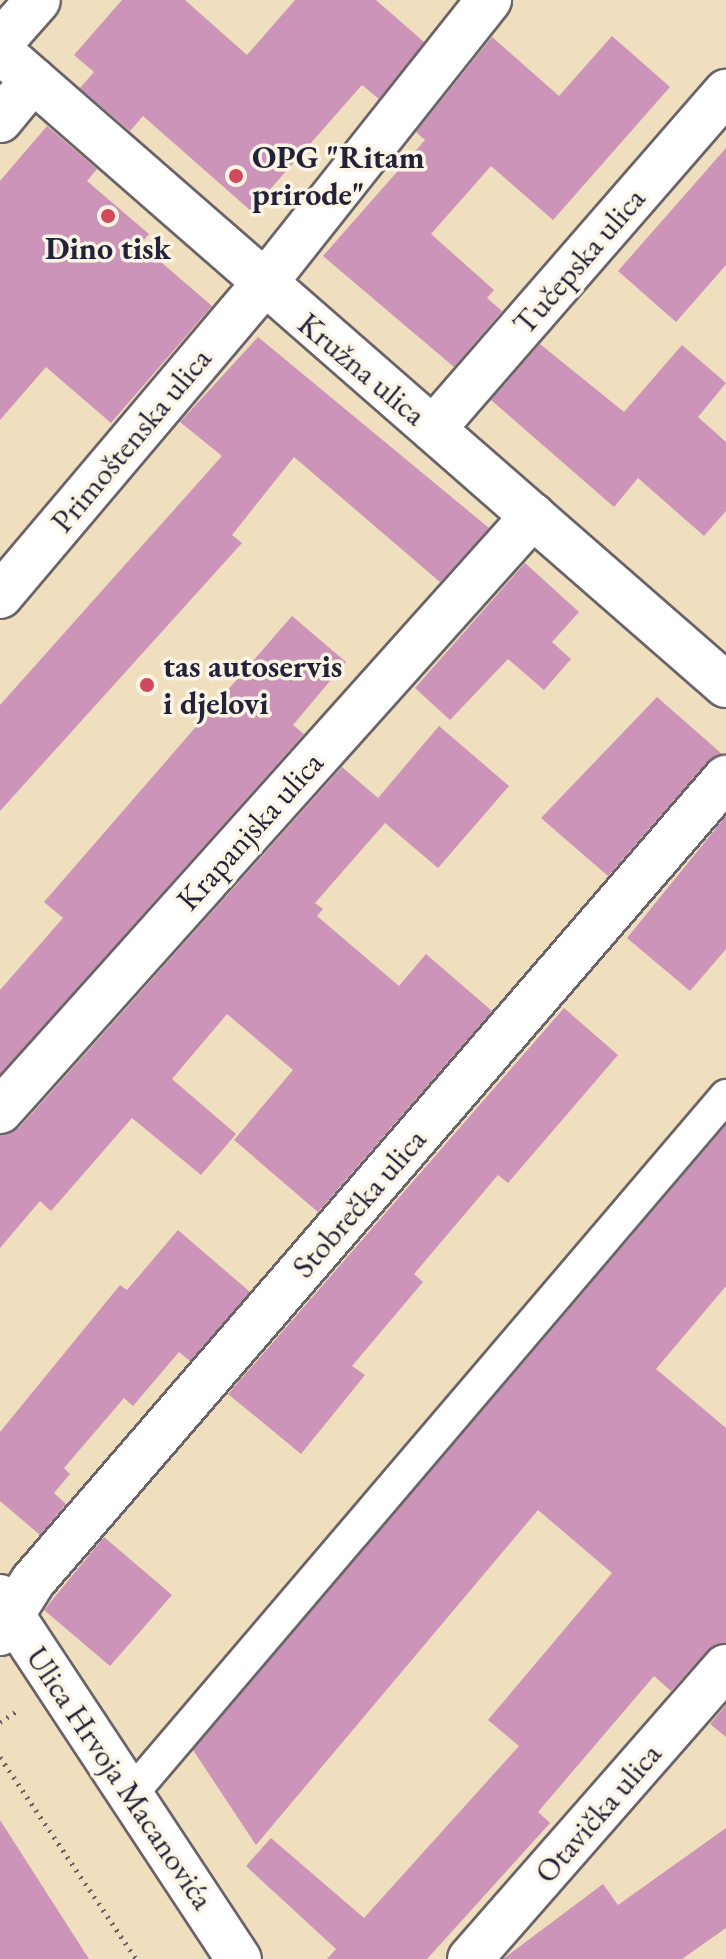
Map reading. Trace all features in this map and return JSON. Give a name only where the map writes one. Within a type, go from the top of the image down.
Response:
[{"type":"street","points":[[0,43],[38,0]]},
{"type":"street","name":"Primoštenska ulica","points":[[0,596],[263,285],[489,0]]},
{"type":"street","name":"Kružna ulica","points":[[0,51],[263,285],[726,685]]},
{"type":"street","points":[[0,120],[33,80]]},
{"type":"street","name":"Tučepska ulica","points":[[433,429],[726,92]]},
{"type":"street","name":"Krapanjska ulica","points":[[0,1111],[533,516]]},
{"type":"street","name":"Stobrečka ulica","points":[[4,1616],[726,778]]},
{"type":"street","name":"Ulica Hrvoja Macanovića","points":[[4,1616],[132,1793],[239,1959]]},
{"type":"street","name":"Otavička ulica","points":[[470,1959],[726,1667]]},
{"type":"lane","points":[[132,1793],[726,1096]]},
{"type":"path","points":[[0,1757],[136,1959]]},
{"type":"building","points":[[122,0],[185,0],[247,55],[295,0],[376,0],[424,42],[379,99],[362,85],[251,211],[143,116],[130,131],[80,88],[94,72],[74,55]]},
{"type":"building","points":[[612,36],[670,87],[553,220],[491,166],[431,234],[494,290],[487,298],[502,311],[454,367],[323,256],[425,140],[416,132],[492,37],[559,96]]},
{"type":"building","points":[[47,126],[97,169],[87,181],[149,234],[140,244],[212,306],[111,423],[46,367],[0,420],[0,181]]},
{"type":"building","points":[[726,148],[726,265],[676,322],[618,271]]},
{"type":"building","points":[[258,337],[489,528],[440,582],[294,457],[232,535],[242,543],[0,811],[0,705],[222,456],[180,422]]},
{"type":"building","points":[[540,344],[624,412],[682,345],[726,383],[698,417],[726,442],[726,511],[704,536],[638,478],[614,507],[491,400]]},
{"type":"building","points":[[525,563],[579,612],[552,642],[571,659],[544,690],[508,659],[450,720],[415,688]]},
{"type":"building","points":[[292,616],[346,662],[293,725],[304,734],[0,1074],[0,990],[63,918],[44,902]]},
{"type":"building","points":[[657,697],[722,754],[707,762],[608,876],[541,818]]},
{"type":"building","points":[[439,726],[509,786],[438,868],[385,823],[315,903],[323,909],[317,916],[399,986],[426,954],[492,1011],[318,1212],[234,1140],[293,1070],[227,1014],[172,1079],[236,1134],[201,1175],[132,1118],[51,1211],[40,1201],[0,1248],[0,1135],[19,1128],[342,767],[378,798]]},
{"type":"building","points":[[726,816],[726,949],[690,991],[627,938]]},
{"type":"building","points":[[564,1008],[618,1055],[508,1183],[498,1175],[414,1274],[423,1282],[352,1366],[365,1375],[301,1454],[228,1394]]},
{"type":"building","points":[[726,1125],[726,1286],[656,1369],[726,1428],[726,1643],[707,1651],[671,1691],[654,1676],[538,1812],[550,1823],[427,1959],[327,1959],[336,1949],[246,1866],[271,1838],[364,1918],[519,1746],[488,1720],[612,1573],[538,1510],[256,1845],[193,1750]]},
{"type":"building","points":[[178,1230],[250,1292],[190,1361],[179,1352],[133,1406],[124,1398],[64,1468],[70,1474],[54,1493],[66,1504],[40,1535],[0,1501],[0,1432],[120,1285],[127,1290]]},
{"type":"building","points":[[104,1537],[172,1595],[110,1666],[44,1610]]},
{"type":"building","points":[[726,1705],[726,1737],[710,1724]]},
{"type":"building","points":[[0,1820],[89,1959],[0,1959]]},
{"type":"building","points":[[726,1828],[726,1928],[682,1959],[503,1959],[603,1884],[618,1905]]},
{"type":"place","name":"OPG \"Ritam prirode\"","points":[[236,176]]},
{"type":"place","name":"Dino tisk","points":[[108,216]]},
{"type":"place","name":"tas autoservis i djelovi","points":[[147,685]]}]
